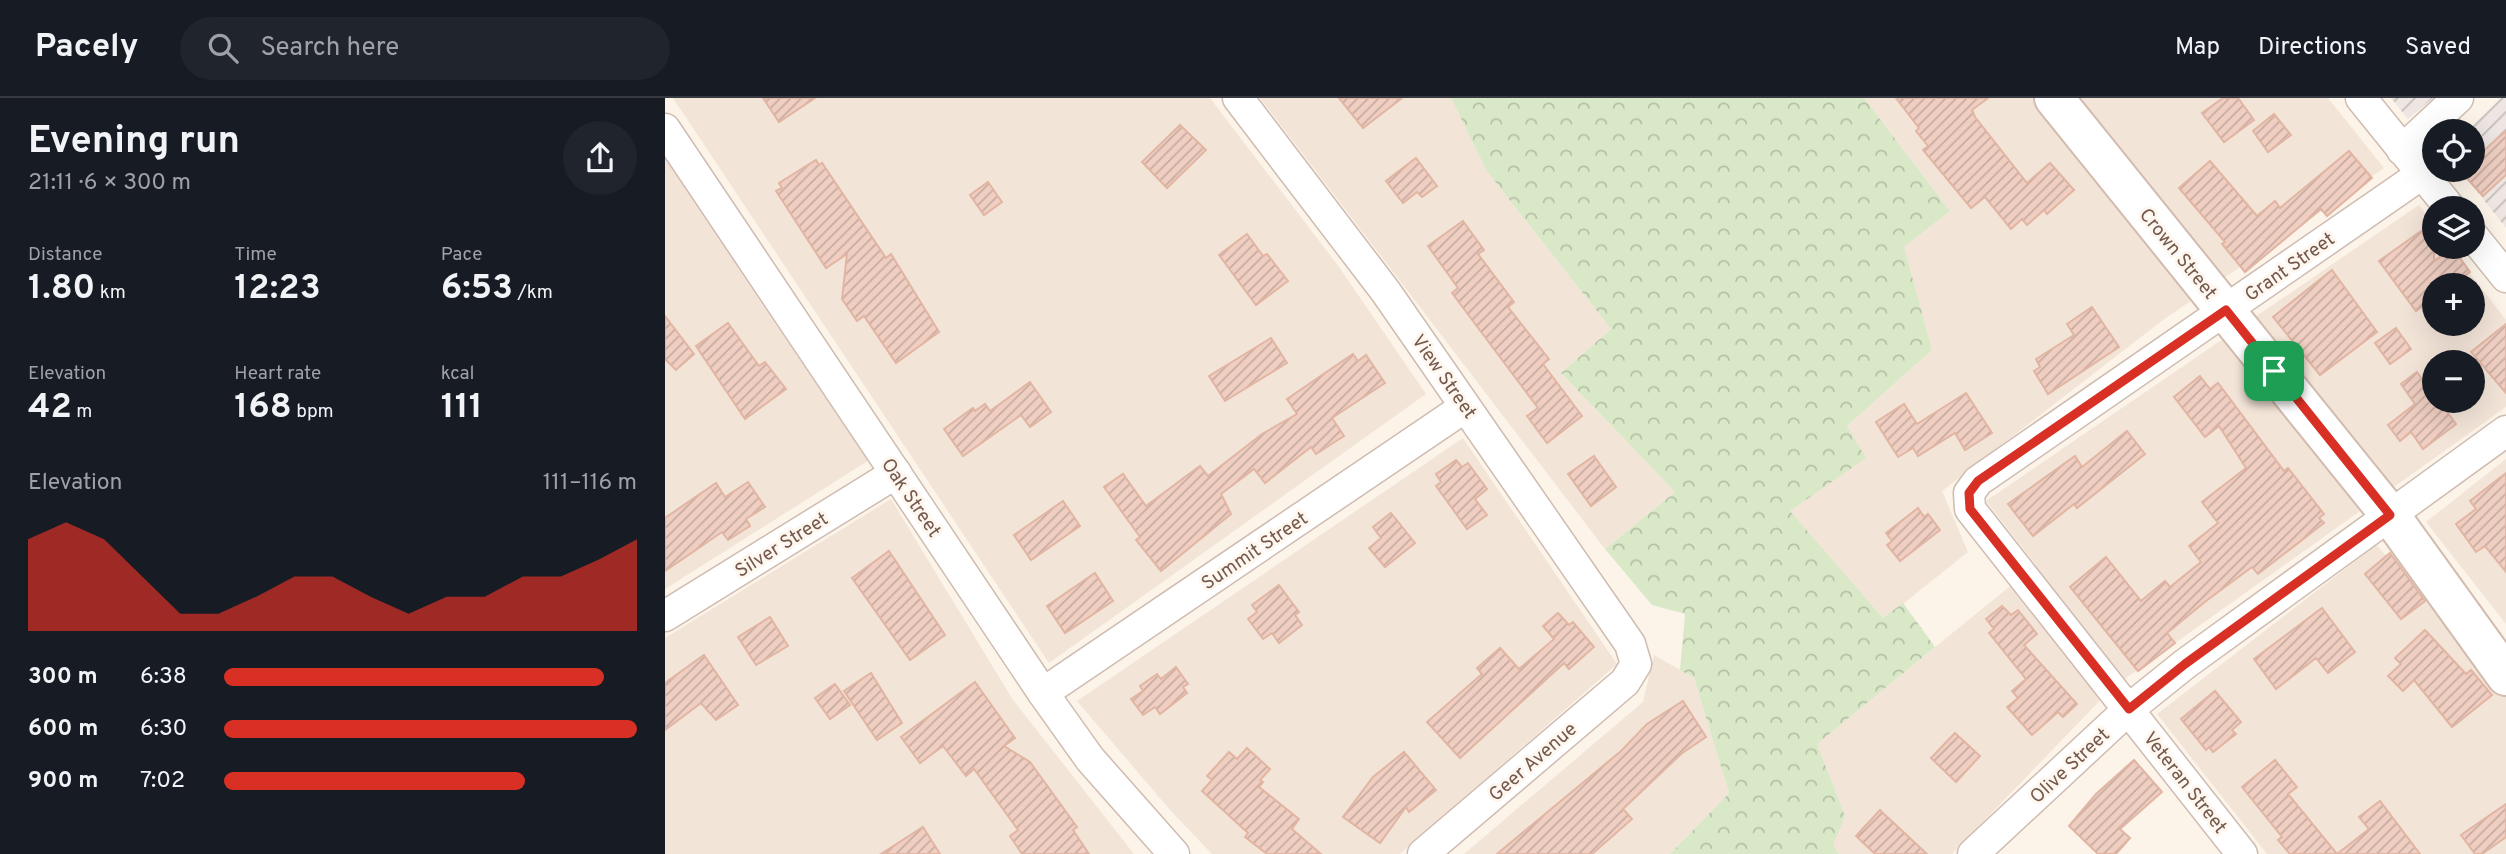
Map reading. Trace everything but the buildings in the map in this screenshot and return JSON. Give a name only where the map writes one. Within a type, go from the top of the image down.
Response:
[{"type":"street","name":"View Street","points":[[1238,98],[1370,270],[1630,644],[1636,664]]},
{"type":"street","name":"Crown Street","points":[[2054,98],[2390,515],[2506,676]]},
{"type":"street","points":[[2361,98],[2422,174]]},
{"type":"street","points":[[2402,150],[2458,98]]},
{"type":"street","name":"Oak Street","points":[[665,129],[1043,693],[1090,759],[1174,854]]},
{"type":"street","name":"Grant Street","points":[[2129,709],[1970,509],[1969,493],[1978,481],[2422,174]]},
{"type":"street","points":[[2429,182],[2440,196]]},
{"type":"street","points":[[2485,251],[2506,277]]},
{"type":"street","name":"Summit Street","points":[[1043,693],[1465,407]]},
{"type":"street","name":"Olive Street","points":[[1973,854],[2129,709],[2185,664],[2506,431]]},
{"type":"street","name":"Silver Street","points":[[665,616],[896,473]]},
{"type":"street","name":"Geer Avenue","points":[[1423,854],[1625,682],[1636,664]]},
{"type":"street","name":"Veteran Street","points":[[2129,709],[2242,854]]},
{"type":"shaded area","points":[[673,98],[1210,98],[1339,267],[1426,394],[1049,663]]},
{"type":"shaded area","points":[[1260,98],[1451,98],[1486,170],[1611,329],[1561,373],[1675,492],[1605,549]]},
{"type":"shaded area","points":[[1864,98],[2328,98],[2384,168],[2163,320],[1942,491],[1968,552],[1884,619],[1789,511],[1865,458],[1847,426],[1932,350],[1903,247],[1950,211]]},
{"type":"shaded area","points":[[2391,98],[2433,98],[2408,119]]},
{"type":"shaded area","points":[[2501,98],[2506,98],[2506,228],[2485,202],[2485,196],[2481,196],[2470,182],[2485,182],[2485,119],[2479,119]]},
{"type":"shaded area","points":[[665,158],[874,457],[665,589]]},
{"type":"shaded area","points":[[2419,205],[2422,209],[2422,259],[2459,259],[2470,273],[2422,273],[2422,336],[2485,336],[2485,293],[2506,320],[2506,407],[2112,688],[1952,854],[1839,854],[1833,845],[1816,744],[2036,565],[1986,501]]},
{"type":"shaded area","points":[[1463,438],[1617,664],[1400,854],[1212,854],[1171,811],[1077,701]]},
{"type":"shaded area","points":[[2506,459],[2506,624],[2426,522]]},
{"type":"shaded area","points":[[891,499],[1013,700],[1134,854],[665,854],[665,638]]},
{"type":"shaded area","points":[[2376,545],[2453,626],[2506,696],[2506,854],[2267,854],[2157,714]]},
{"type":"shaded area","points":[[1654,655],[1694,678],[1729,793],[1670,854],[1464,854],[1643,702]]},
{"type":"green space","points":[[1451,98],[1864,98],[1950,211],[1904,247],[1932,350],[1847,426],[1866,458],[1790,511],[1883,618],[1903,603],[1935,647],[1817,744],[1845,816],[1833,845],[1839,854],[1670,854],[1729,793],[1694,678],[1680,670],[1685,614],[1652,605],[1605,549],[1675,492],[1561,373],[1611,329],[1486,170]]},
{"type":"route","points":[[2226,310],[2274,371],[2390,515],[2185,664],[2129,709],[1970,509],[1969,493],[1978,481],[2226,310]]}]
